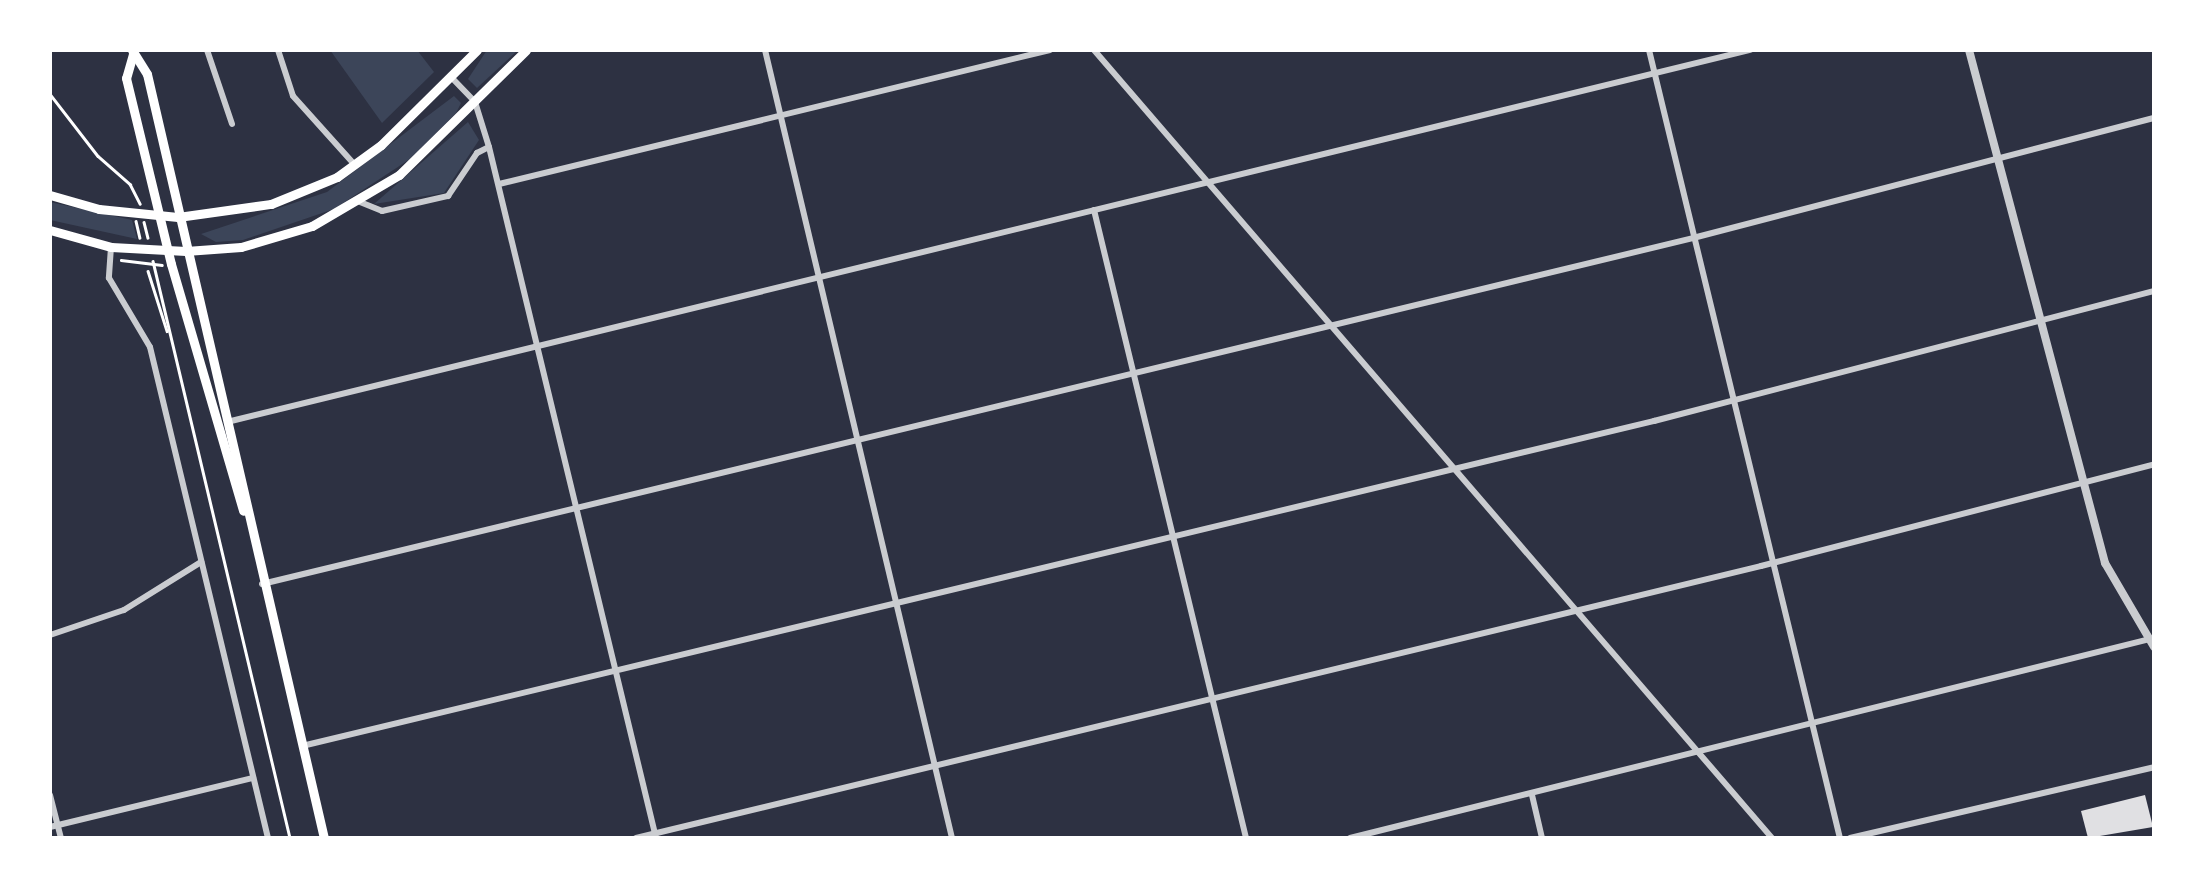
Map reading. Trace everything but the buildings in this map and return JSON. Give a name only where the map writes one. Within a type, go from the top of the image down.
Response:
[{"type":"main road","points":[[50,195],[99,210],[160,216],[271,204],[354,164],[452,78],[477,50]]},
{"type":"main road","points":[[50,230],[111,247],[168,251],[266,241],[360,202],[420,158],[526,50]]},
{"type":"main road","points":[[132,52],[126,78],[168,251],[214,425],[244,514],[324,838]]},
{"type":"main road","points":[[132,52],[146,74],[228,422],[244,514]]},
{"type":"street","points":[[207,50],[232,124]]},
{"type":"street","points":[[278,50],[294,96],[354,164]]},
{"type":"street","points":[[766,50],[776,116],[952,838]]},
{"type":"street","points":[[499,184],[1050,50]]},
{"type":"street","points":[[1094,50],[1328,327],[1772,838]]},
{"type":"street","points":[[1649,50],[1840,838]]},
{"type":"street","points":[[214,425],[1750,50]]},
{"type":"street","points":[[1969,50],[2105,563],[2154,648]]},
{"type":"street","points":[[452,78],[475,102],[499,184],[656,836]]},
{"type":"street","points":[[262,584],[1694,238],[2154,118]]},
{"type":"street","points":[[360,202],[382,211],[448,196],[477,153],[489,147]]},
{"type":"street","points":[[1094,210],[1246,838]]},
{"type":"street","points":[[111,247],[110,278],[150,347],[268,838]]},
{"type":"street","points":[[302,746],[1734,401],[2154,291]]},
{"type":"street","points":[[636,838],[1773,564],[2154,464]]},
{"type":"street","points":[[50,635],[124,610],[201,562]]},
{"type":"street","points":[[1350,838],[1813,726],[2150,638]]},
{"type":"street","points":[[1850,838],[2154,767]]},
{"type":"street","points":[[54,826],[254,778]]},
{"type":"street","points":[[50,795],[54,826],[60,838]]},
{"type":"street","points":[[1532,795],[1542,838]]},
{"type":"path","points":[[50,94],[98,156],[130,184],[141,209]]},
{"type":"path","points":[[135,220],[140,240]]},
{"type":"path","points":[[144,221],[148,240]]},
{"type":"path","points":[[111,247],[120,260],[156,263],[170,337],[290,838]]},
{"type":"path","points":[[148,271],[170,337]]},
{"type":"path","points":[[203,543],[218,539]]},
{"type":"shaded area","points":[[330,50],[417,50],[434,72],[382,123]]},
{"type":"shaded area","points":[[487,50],[518,50],[477,88],[468,79]]},
{"type":"shaded area","points":[[454,96],[461,103],[456,113],[410,159],[334,209],[243,240],[216,242],[201,234],[327,192]]},
{"type":"shaded area","points":[[468,122],[479,140],[444,193],[374,204]]},
{"type":"shaded area","points":[[50,202],[132,220],[137,239],[50,220]]}]
